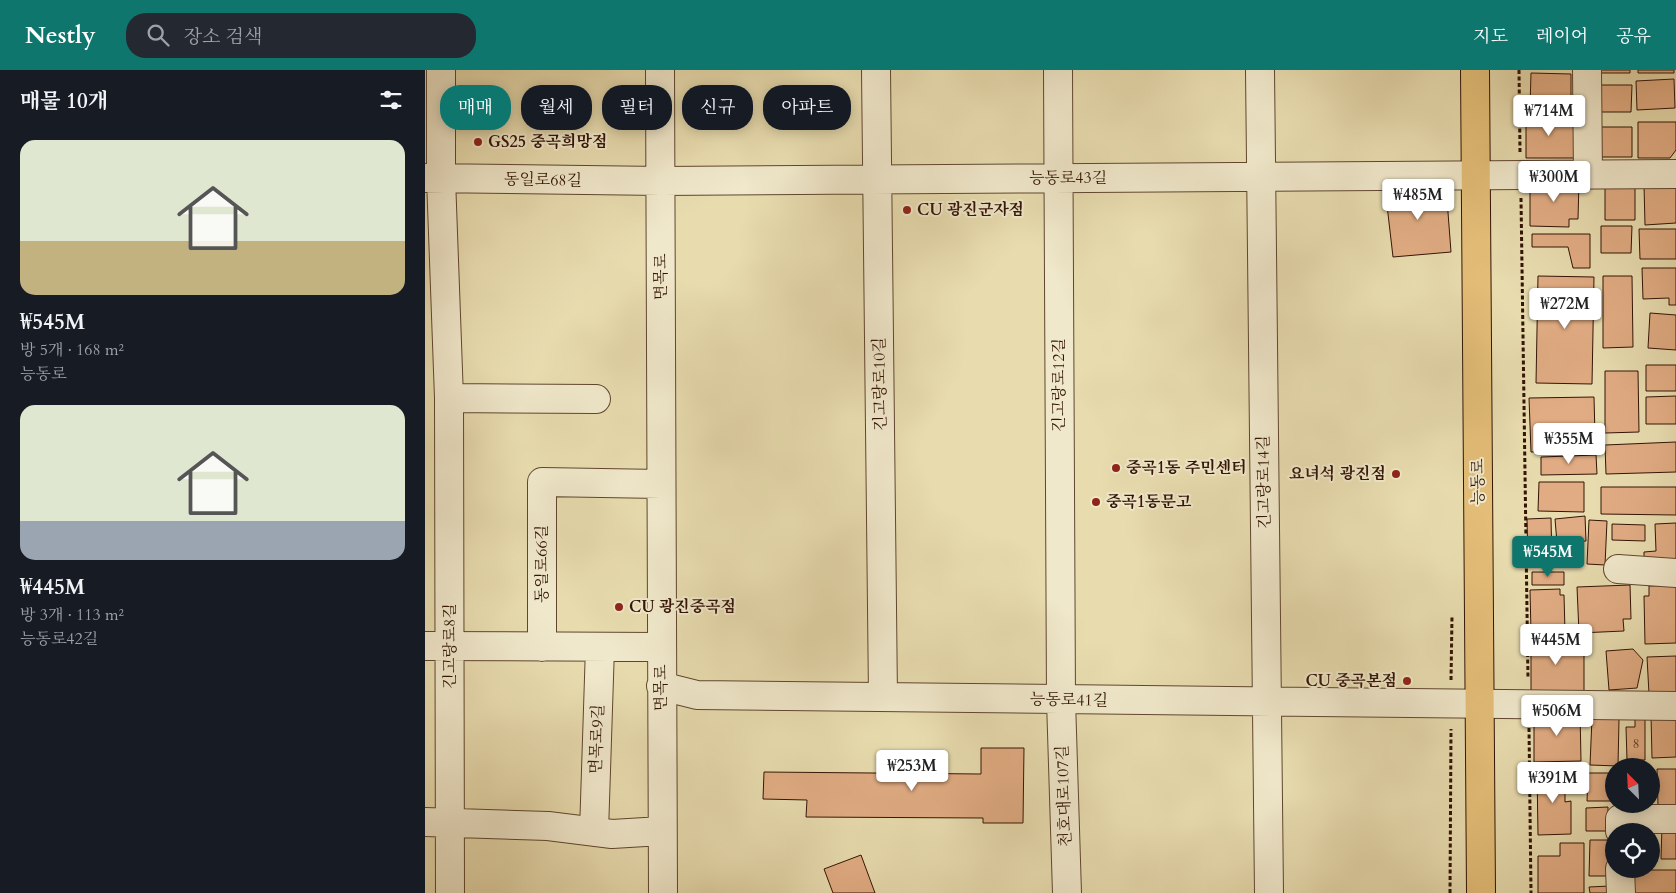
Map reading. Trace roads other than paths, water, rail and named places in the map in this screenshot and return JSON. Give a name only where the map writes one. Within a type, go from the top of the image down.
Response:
[{"type":"main road","name":"능동로","points":[[1475,70],[1481,893]]},
{"type":"street","name":"긴고랑로8길","points":[[441,70],[433,178],[449,398],[437,646],[437,822],[450,893]]},
{"type":"street","name":"면목로","points":[[660,70],[663,893]]},
{"type":"street","name":"긴고랑로10길","points":[[876,70],[883,697]]},
{"type":"street","name":"긴고랑로12길","points":[[1058,70],[1061,700]]},
{"type":"street","name":"긴고랑로14길","points":[[1260,70],[1269,893]]},
{"type":"street","points":[[1587,70],[1588,175]]},
{"type":"street","name":"능동로43길","points":[[661,181],[1676,174]]},
{"type":"street","name":"동일로68길","points":[[433,178],[661,181]]},
{"type":"street","points":[[449,398],[596,400]]},
{"type":"street","name":"동일로66길","points":[[542,647],[542,482],[661,484]]},
{"type":"street","points":[[1618,569],[1676,572]]},
{"type":"street","points":[[437,646],[661,647]]},
{"type":"street","name":"면목로9길","points":[[594,832],[600,647]]},
{"type":"street","name":"능동로41길","points":[[661,686],[697,695],[1676,706]]},
{"type":"street","name":"천호대로107길","points":[[1061,700],[1067,893]]},
{"type":"street","points":[[1620,823],[1620,819],[1676,819]]},
{"type":"street","points":[[437,822],[548,826],[612,834],[662,831]]},
{"type":"street","points":[[1620,878],[1621,893]]},
{"type":"place","name":"GS25 중곡희망점","points":[[478,142]]},
{"type":"place","name":"CU 광진군자점","points":[[907,210]]},
{"type":"place","name":"중곡1동 주민센터","points":[[1116,468]]},
{"type":"place","name":"요녀석 광진점","points":[[1396,474]]},
{"type":"place","name":"중곡1동문고","points":[[1096,502]]},
{"type":"place","name":"CU 광진중곡점","points":[[619,607]]},
{"type":"place","name":"CU 중곡본점","points":[[1407,681]]}]
